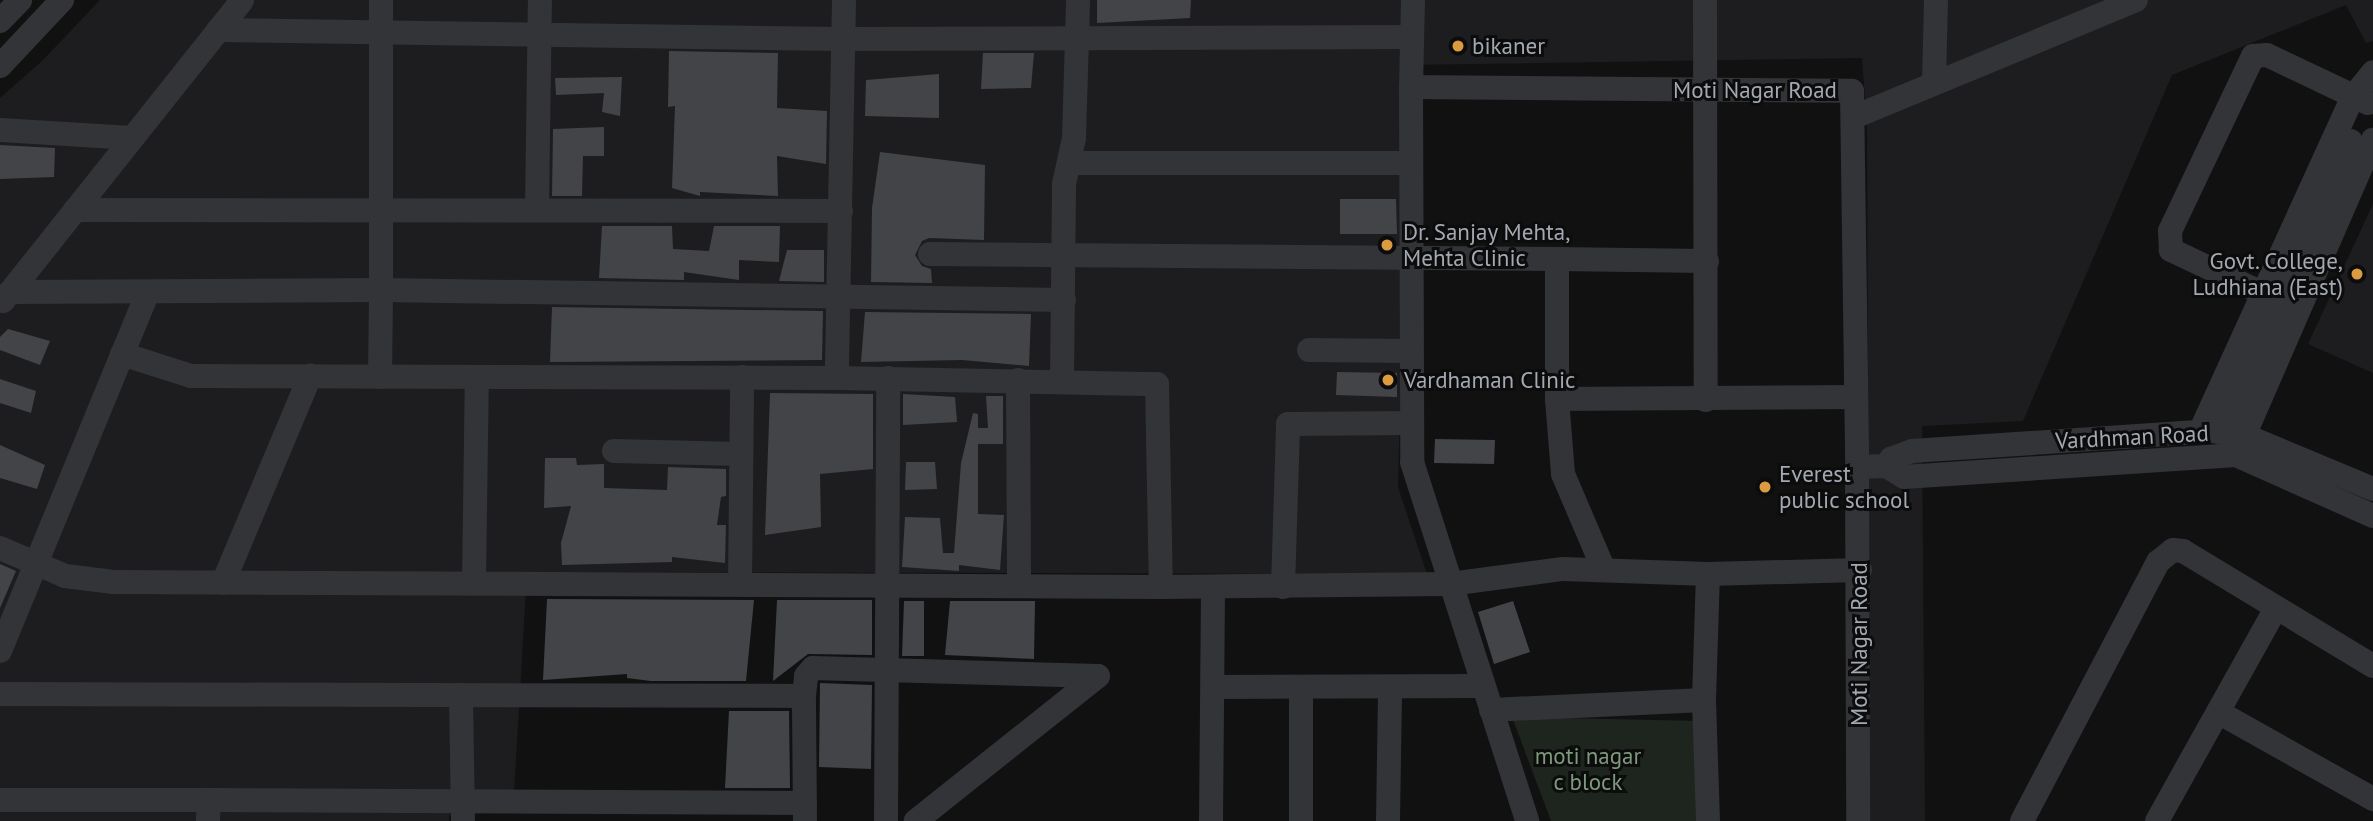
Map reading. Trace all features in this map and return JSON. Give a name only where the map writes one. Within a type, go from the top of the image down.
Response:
[{"type":"street","points":[[0,21],[20,0]]},
{"type":"street","points":[[0,66],[62,0]]},
{"type":"street","points":[[5,298],[242,0]]},
{"type":"street","points":[[380,377],[382,0]]},
{"type":"street","points":[[537,209],[540,0]]},
{"type":"street","points":[[837,378],[844,0]]},
{"type":"street","points":[[1062,380],[1064,184],[1069,163],[1079,0]]},
{"type":"street","points":[[1413,0],[1409,351],[1410,423],[1416,481],[1527,821]]},
{"type":"street","points":[[1704,0],[1706,400]]},
{"type":"street","points":[[1934,82],[1936,0]]},
{"type":"street","points":[[1854,117],[2136,0]]},
{"type":"street","points":[[218,30],[843,39],[1412,37]]},
{"type":"street","points":[[2272,298],[2171,250],[2170,231],[2253,56],[2267,55],[2365,99]]},
{"type":"street","points":[[2223,434],[2272,298],[2365,99],[2373,72]]},
{"type":"street","name":"Moti Nagar Road","points":[[1411,87],[1847,89],[1853,96],[1860,570],[1858,821]]},
{"type":"street","points":[[0,130],[132,138]]},
{"type":"street","points":[[2223,434],[2373,140]]},
{"type":"street","points":[[1069,163],[1411,163]]},
{"type":"street","points":[[75,210],[379,208],[841,211]]},
{"type":"street","points":[[930,254],[1707,261]]},
{"type":"street","points":[[1557,259],[1557,399],[1563,474],[1603,568]]},
{"type":"street","points":[[5,298],[148,292],[381,290],[1064,300]]},
{"type":"street","points":[[0,651],[148,292]]},
{"type":"street","points":[[1309,350],[1409,351]]},
{"type":"street","points":[[122,354],[183,375],[1150,381],[1160,389],[1161,587]]},
{"type":"street","points":[[223,583],[310,376]]},
{"type":"street","points":[[474,582],[477,377]]},
{"type":"street","points":[[740,584],[742,377]]},
{"type":"street","points":[[886,821],[888,378]]},
{"type":"street","points":[[1018,380],[1019,586]]},
{"type":"street","points":[[1557,399],[1856,397]]},
{"type":"street","points":[[1283,587],[1288,424],[1410,423]]},
{"type":"street","name":"Vardhman Road","points":[[1886,466],[1891,459],[1912,451],[2223,434],[2373,489]]},
{"type":"street","points":[[614,451],[741,454]]},
{"type":"street","points":[[1857,467],[1886,466],[1904,477],[2236,455],[2373,516]]},
{"type":"street","points":[[0,548],[35,565],[94,580],[223,583],[474,582],[1213,588],[1450,584],[1603,568],[1708,574],[1860,570]]},
{"type":"street","points":[[2022,821],[2158,562],[2173,550],[2183,551],[2373,666]]},
{"type":"street","points":[[1708,574],[1704,701],[1708,821]]},
{"type":"street","points":[[1211,821],[1213,588]]},
{"type":"street","points":[[2157,821],[2276,608]]},
{"type":"street","points":[[0,800],[208,810],[805,812],[804,696],[806,676],[813,668],[1098,676],[916,821]]},
{"type":"street","points":[[1214,687],[1481,686]]},
{"type":"street","points":[[1301,687],[1301,821]]},
{"type":"street","points":[[1388,821],[1390,688]]},
{"type":"street","points":[[0,694],[804,696]]},
{"type":"street","points":[[461,695],[463,812]]},
{"type":"street","points":[[1491,710],[1704,701]]},
{"type":"street","points":[[2218,712],[2373,799]]},
{"type":"shaded area","points":[[100,0],[2373,0],[2373,41],[2366,43],[2346,5],[2172,75],[2023,421],[1922,426],[1925,821],[1870,821],[1867,130],[1862,58],[1408,65],[1398,487],[1427,574],[527,572],[514,794],[451,792],[449,821],[0,821],[0,98],[43,60]]},
{"type":"shaded area","name":"Govt. College, Ludhiana (East)","points":[[2373,204],[2373,373],[2308,344]]},
{"type":"green space","name":"moti nagar c block","points":[[1512,717],[1703,721],[1707,821],[1551,821]]},
{"type":"building","points":[[1097,0],[1191,0],[1190,18],[1097,23]]},
{"type":"building","points":[[669,51],[778,53],[777,108],[827,111],[826,164],[777,156],[778,196],[700,192],[700,196],[672,188],[675,106],[668,107]]},
{"type":"building","points":[[983,53],[1034,53],[1031,88],[981,89]]},
{"type":"building","points":[[939,74],[939,118],[865,116],[866,80]]},
{"type":"building","points":[[622,77],[620,116],[602,112],[604,93],[556,95],[555,78]]},
{"type":"building","points":[[604,127],[604,156],[583,156],[582,196],[552,196],[553,129]]},
{"type":"building","points":[[0,145],[55,148],[54,177],[0,179]]},
{"type":"building","points":[[880,152],[985,165],[984,240],[929,238],[922,241],[915,255],[922,266],[931,269],[932,283],[871,282],[872,208]]},
{"type":"building","points":[[1340,199],[1396,199],[1397,234],[1340,234]]},
{"type":"building","points":[[602,226],[672,226],[673,249],[709,251],[714,226],[780,226],[779,262],[739,260],[739,280],[684,272],[684,280],[599,278]]},
{"type":"building","points":[[787,250],[824,250],[824,282],[779,281]]},
{"type":"building","points":[[552,307],[823,311],[822,360],[550,362]]},
{"type":"building","points":[[865,312],[1031,314],[1029,366],[962,360],[861,362]]},
{"type":"building","points":[[8,329],[50,341],[40,365],[0,350],[0,337]]},
{"type":"building","points":[[1337,372],[1397,373],[1397,397],[1336,395]]},
{"type":"building","points":[[0,379],[36,391],[31,413],[0,403]]},
{"type":"building","points":[[770,393],[873,394],[873,469],[820,474],[821,527],[765,535]]},
{"type":"building","points":[[903,394],[955,397],[957,422],[903,425]]},
{"type":"building","points":[[986,396],[1003,396],[1003,444],[978,444],[978,514],[1004,515],[1000,570],[959,565],[959,571],[902,567],[905,517],[940,518],[943,553],[954,553],[961,463],[973,413],[978,414],[978,428],[988,428]]},
{"type":"building","points":[[1435,439],[1495,440],[1494,464],[1434,463]]},
{"type":"building","points":[[0,445],[45,465],[37,489],[0,478]]},
{"type":"building","points":[[545,458],[576,458],[577,465],[604,464],[604,488],[667,490],[668,467],[726,469],[726,496],[721,497],[717,525],[726,525],[725,563],[672,557],[672,562],[562,565],[561,543],[571,506],[544,508]]},
{"type":"building","points":[[906,462],[935,462],[937,489],[905,490]]},
{"type":"building","points":[[0,564],[16,571],[0,608]]},
{"type":"building","points":[[547,599],[754,600],[746,681],[651,681],[627,678],[627,674],[543,680]]},
{"type":"building","points":[[777,600],[872,600],[872,655],[808,654],[773,681]]},
{"type":"building","points":[[904,601],[924,601],[924,656],[902,656]]},
{"type":"building","points":[[950,601],[1035,601],[1034,659],[945,655]]},
{"type":"building","points":[[1513,601],[1530,652],[1494,664],[1478,612]]},
{"type":"building","points":[[820,683],[872,685],[871,769],[819,767]]},
{"type":"building","points":[[729,711],[789,711],[790,788],[725,788]]},
{"type":"place","name":"bikaner","points":[[1458,46]]},
{"type":"place","name":"Dr. Sanjay Mehta, Mehta Clinic","points":[[1387,245]]},
{"type":"place","name":"Govt. College, Ludhiana (East)","points":[[2357,274]]},
{"type":"place","name":"Vardhaman Clinic","points":[[1388,380]]},
{"type":"place","name":"Everest public school","points":[[1765,487]]}]
